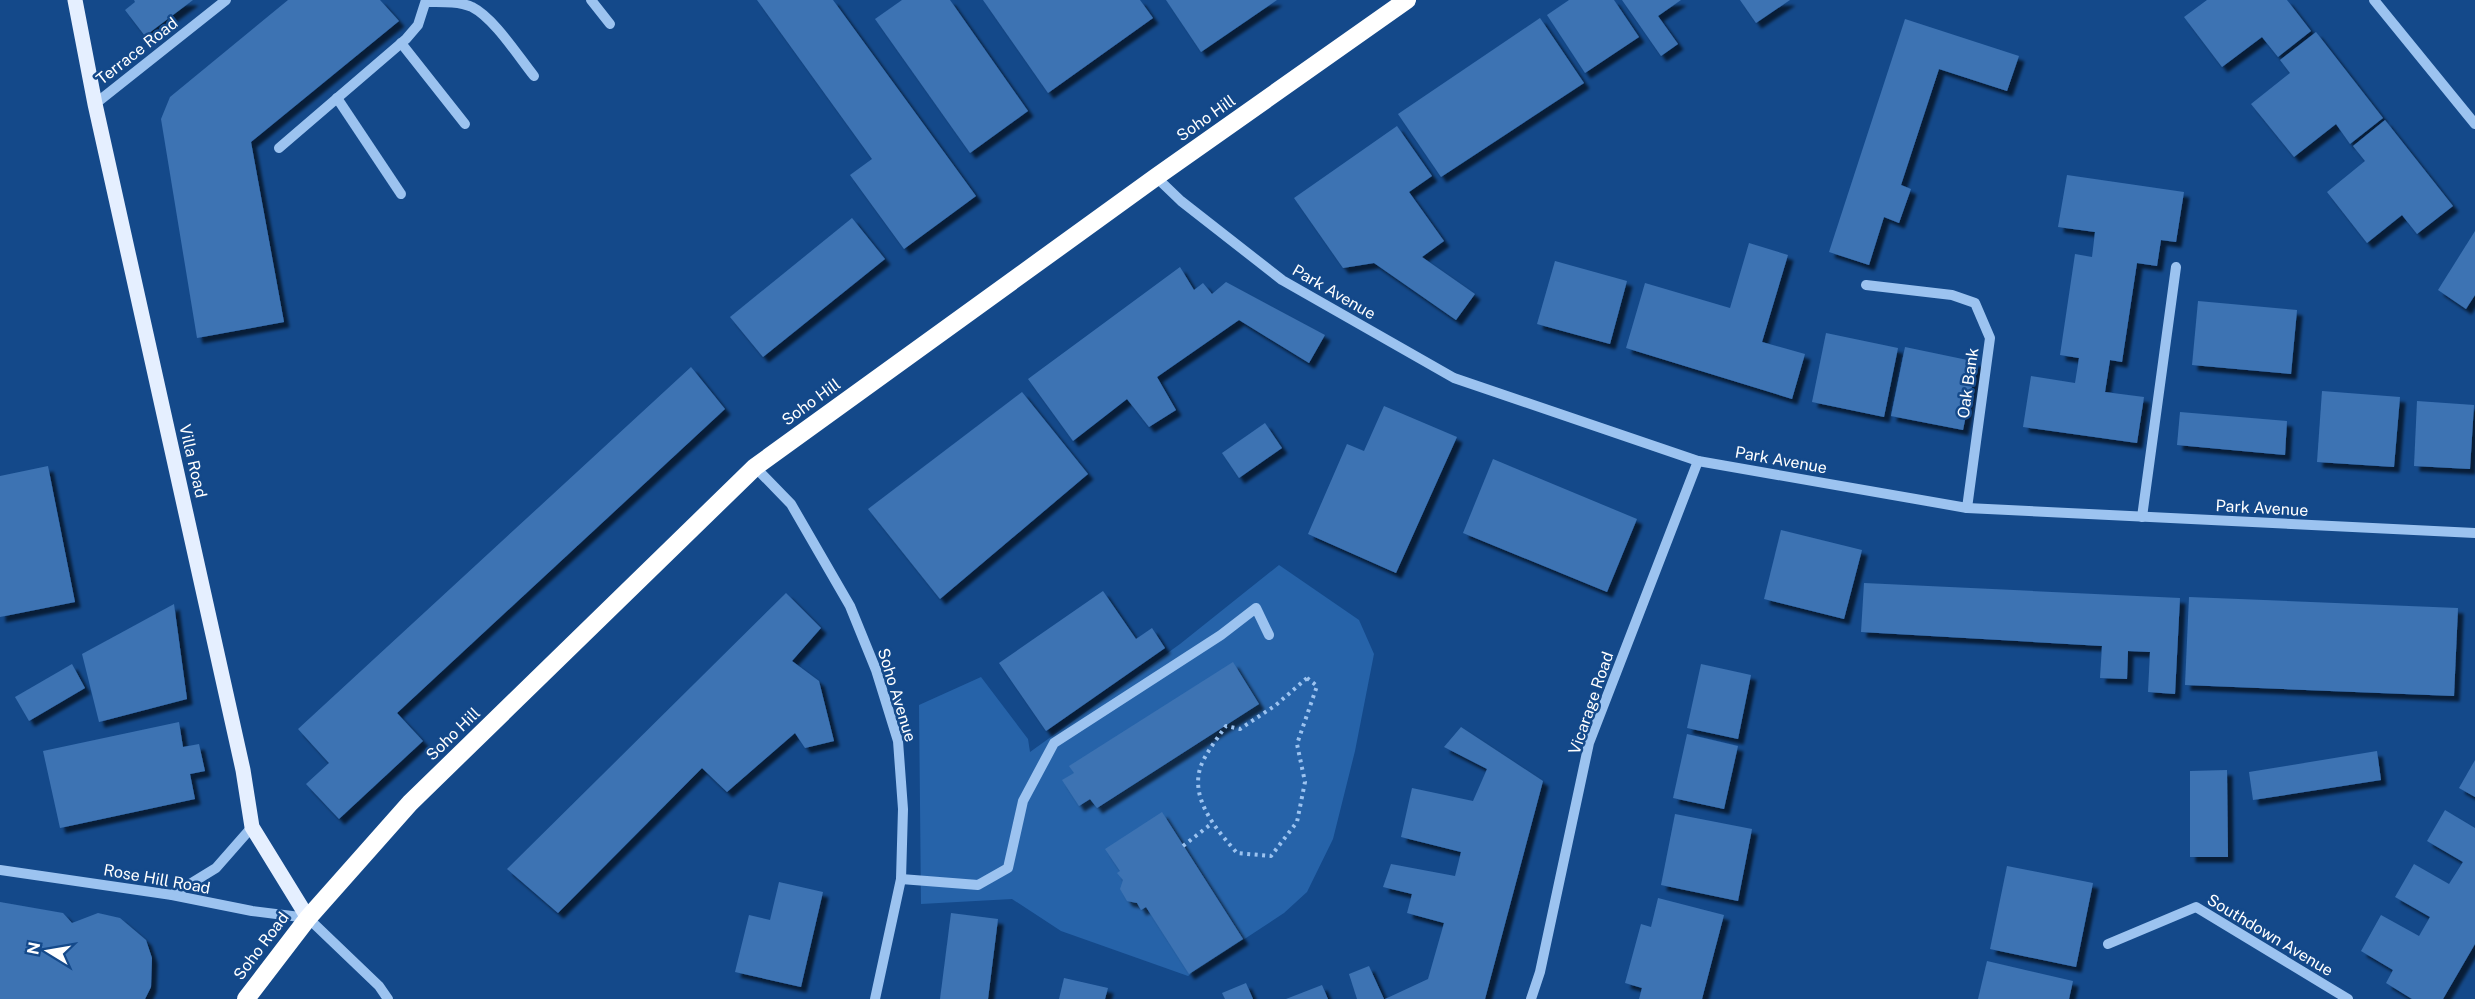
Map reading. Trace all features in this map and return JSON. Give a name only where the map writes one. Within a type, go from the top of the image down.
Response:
[{"type":"highway","name":"Soho Hill","points":[[308,918],[410,803],[754,467],[1156,177],[1407,0]]},
{"type":"highway","name":"Soho Road","points":[[246,999],[308,918]]},
{"type":"main road","name":"Villa Road","points":[[75,0],[95,104],[233,725],[252,827],[308,918]]},
{"type":"street","name":"Terrace Road","points":[[95,104],[226,0]]},
{"type":"street","points":[[591,0],[610,24]]},
{"type":"street","points":[[2374,0],[2475,124]]},
{"type":"street","points":[[279,148],[401,44],[418,25],[426,1],[475,3],[534,76]]},
{"type":"street","points":[[401,44],[465,124]]},
{"type":"street","points":[[337,98],[401,194]]},
{"type":"street","name":"Park Avenue","points":[[1156,177],[1180,201],[1282,280],[1454,378],[1698,461],[1967,508],[2475,533]]},
{"type":"street","points":[[2142,517],[2176,267]]},
{"type":"street","name":"Oak Bank","points":[[1866,285],[1952,295],[1975,303],[1990,338],[1967,508]]},
{"type":"street","name":"Vicarage Road","points":[[1531,999],[1540,972],[1589,743],[1698,461]]},
{"type":"street","name":"Soho Avenue","points":[[754,467],[791,504],[850,606],[876,670],[898,741],[903,809],[901,879],[875,999]]},
{"type":"street","points":[[901,879],[978,885],[1008,868],[1023,801],[1054,743],[1221,635],[1256,608],[1269,635]]},
{"type":"street","points":[[172,895],[216,868],[252,827]]},
{"type":"street","name":"Rose Hill Road","points":[[0,870],[308,918]]},
{"type":"street","name":"Southdown Avenue","points":[[2108,944],[2196,907],[2348,999]]},
{"type":"street","points":[[308,918],[379,986],[388,999]]},
{"type":"path","points":[[1307,678],[1317,686],[1297,744],[1305,782],[1298,822],[1271,856],[1238,853],[1211,824],[1199,791],[1202,763],[1226,726],[1240,729],[1276,705],[1307,678]]},
{"type":"path","points":[[1183,846],[1211,824]]},
{"type":"shaded area","points":[[1279,565],[1359,620],[1374,654],[1355,751],[1333,839],[1307,892],[1284,913],[1188,976],[1061,931],[1012,899],[921,904],[919,705],[981,677],[1028,739],[1030,752],[1180,644]]},
{"type":"building","points":[[134,0],[193,0],[145,36],[125,10],[135,2]]},
{"type":"building","points":[[288,0],[380,0],[399,21],[251,142],[284,322],[197,338],[161,119],[170,97]]},
{"type":"building","points":[[757,0],[833,0],[976,196],[904,249],[850,175],[872,159]]},
{"type":"building","points":[[902,0],[950,0],[1028,111],[970,153],[875,19]]},
{"type":"building","points":[[983,0],[1140,0],[1153,18],[1048,93]]},
{"type":"building","points":[[1166,0],[1277,0],[1201,52]]},
{"type":"building","points":[[1569,0],[1614,0],[1639,37],[1585,73],[1547,15]]},
{"type":"building","points":[[1622,0],[1681,0],[1658,16],[1678,44],[1661,56]]},
{"type":"building","points":[[1740,0],[1790,0],[1756,23]]},
{"type":"building","points":[[2207,0],[2287,0],[2311,31],[2278,57],[2262,37],[2222,67],[2184,17]]},
{"type":"building","points":[[1540,18],[1584,83],[1441,177],[1398,114]]},
{"type":"building","points":[[1905,19],[2019,56],[2007,91],[1939,69],[1901,185],[1911,189],[1899,223],[1884,217],[1869,265],[1829,252]]},
{"type":"building","points":[[2316,32],[2383,118],[2350,144],[2336,124],[2294,157],[2251,104],[2290,73],[2280,60]]},
{"type":"building","points":[[2385,120],[2453,206],[2417,234],[2402,215],[2367,243],[2327,192],[2365,161],[2353,146]]},
{"type":"building","points":[[1397,126],[1432,176],[1409,192],[1444,241],[1422,257],[1475,294],[1456,320],[1374,263],[1343,268],[1294,198]]},
{"type":"building","points":[[2067,175],[2184,192],[2176,242],[2161,240],[2157,266],[2137,263],[2122,362],[2110,360],[2105,392],[2144,397],[2137,443],[2023,427],[2031,376],[2075,383],[2079,358],[2060,355],[2075,254],[2092,257],[2095,232],[2058,227]]},
{"type":"building","points":[[852,218],[885,259],[763,357],[730,317]]},
{"type":"building","points":[[2475,231],[2475,295],[2466,309],[2438,290]]},
{"type":"building","points":[[1749,243],[1788,255],[1762,342],[1805,354],[1792,399],[1626,348],[1645,283],[1730,308]]},
{"type":"building","points":[[1555,261],[1627,281],[1610,344],[1537,324]]},
{"type":"building","points":[[1180,267],[1194,290],[1203,283],[1212,294],[1226,282],[1325,335],[1309,363],[1239,320],[1157,377],[1176,410],[1149,427],[1127,399],[1073,441],[1028,379]]},
{"type":"building","points":[[2198,301],[2297,310],[2291,374],[2192,365]]},
{"type":"building","points":[[1826,333],[1898,348],[1884,417],[1812,402]]},
{"type":"building","points":[[1905,347],[1977,362],[1963,430],[1891,416]]},
{"type":"building","points":[[691,367],[725,409],[397,713],[423,741],[339,819],[306,784],[329,763],[298,729]]},
{"type":"building","points":[[2322,391],[2400,397],[2394,467],[2317,462]]},
{"type":"building","points":[[1022,392],[1088,474],[940,599],[868,509]]},
{"type":"building","points":[[2417,401],[2474,405],[2470,469],[2414,466]]},
{"type":"building","points":[[1384,406],[1457,437],[1396,573],[1308,534],[1347,444],[1364,451]]},
{"type":"building","points":[[2180,412],[2287,421],[2285,455],[2177,445]]},
{"type":"building","points":[[1265,423],[1282,448],[1239,478],[1222,453]]},
{"type":"building","points":[[1493,459],[1637,519],[1607,592],[1463,533]]},
{"type":"building","points":[[48,466],[75,602],[0,617],[0,476]]},
{"type":"building","points":[[1781,530],[1862,550],[1844,619],[1764,599]]},
{"type":"building","points":[[1864,583],[2180,598],[2175,694],[2148,692],[2150,652],[2128,651],[2127,679],[2100,678],[2102,646],[1861,632]]},
{"type":"building","points":[[1103,591],[1136,639],[1152,628],[1165,648],[1046,731],[999,663]]},
{"type":"building","points":[[786,593],[821,628],[792,661],[819,681],[834,741],[805,748],[795,733],[727,792],[702,768],[558,913],[507,869]]},
{"type":"building","points":[[2189,597],[2458,608],[2454,696],[2185,685]]},
{"type":"building","points":[[174,604],[187,699],[99,722],[82,654]]},
{"type":"building","points":[[1233,662],[1259,704],[1097,808],[1090,799],[1079,806],[1062,780],[1074,773],[1069,766]]},
{"type":"building","points":[[72,664],[85,688],[29,721],[15,697]]},
{"type":"building","points":[[1701,664],[1751,675],[1738,739],[1687,728]]},
{"type":"building","points":[[179,722],[183,747],[199,744],[205,771],[190,774],[195,799],[60,828],[43,751]]},
{"type":"building","points":[[1461,727],[1543,781],[1485,999],[1385,999],[1428,979],[1444,923],[1407,913],[1412,894],[1383,887],[1391,864],[1455,876],[1461,852],[1401,837],[1412,788],[1473,801],[1487,769],[1444,747]]},
{"type":"building","points":[[1687,734],[1738,746],[1724,809],[1673,798]]},
{"type":"building","points":[[2377,751],[2381,780],[2253,800],[2249,772]]},
{"type":"building","points":[[2475,760],[2475,797],[2459,788]]},
{"type":"building","points":[[2227,770],[2228,857],[2190,857],[2190,771]]},
{"type":"building","points":[[2445,810],[2475,828],[2475,944],[2443,999],[2412,999],[2386,983],[2393,970],[2361,951],[2381,915],[2419,936],[2430,917],[2395,897],[2414,864],[2449,884],[2463,862],[2427,841]]},
{"type":"building","points":[[1162,812],[1243,939],[1189,974],[1146,907],[1141,910],[1137,903],[1127,901],[1120,889],[1123,880],[1117,873],[1120,871],[1105,849]]},
{"type":"building","points":[[1675,814],[1752,829],[1738,901],[1661,885]]},
{"type":"building","points":[[2007,866],[2093,883],[2076,967],[1990,949]]},
{"type":"building","points":[[779,882],[823,892],[801,987],[735,972],[749,915],[770,920]]},
{"type":"building","points":[[1658,898],[1724,915],[1702,999],[1639,999],[1642,988],[1625,983],[1641,924],[1651,927]]},
{"type":"building","points":[[0,902],[63,913],[72,923],[98,913],[120,918],[146,940],[152,958],[151,987],[145,999],[0,999]]},
{"type":"building","points":[[951,913],[998,919],[988,999],[940,999]]},
{"type":"building","points":[[1987,961],[2073,981],[2069,999],[1978,999]]},
{"type":"building","points":[[1369,966],[1384,999],[1357,999],[1349,974]]},
{"type":"building","points":[[1064,978],[1108,988],[1105,999],[1059,999]]},
{"type":"building","points":[[1246,983],[1253,999],[1225,999],[1222,993]]},
{"type":"building","points":[[1322,985],[1328,999],[1286,999]]}]
